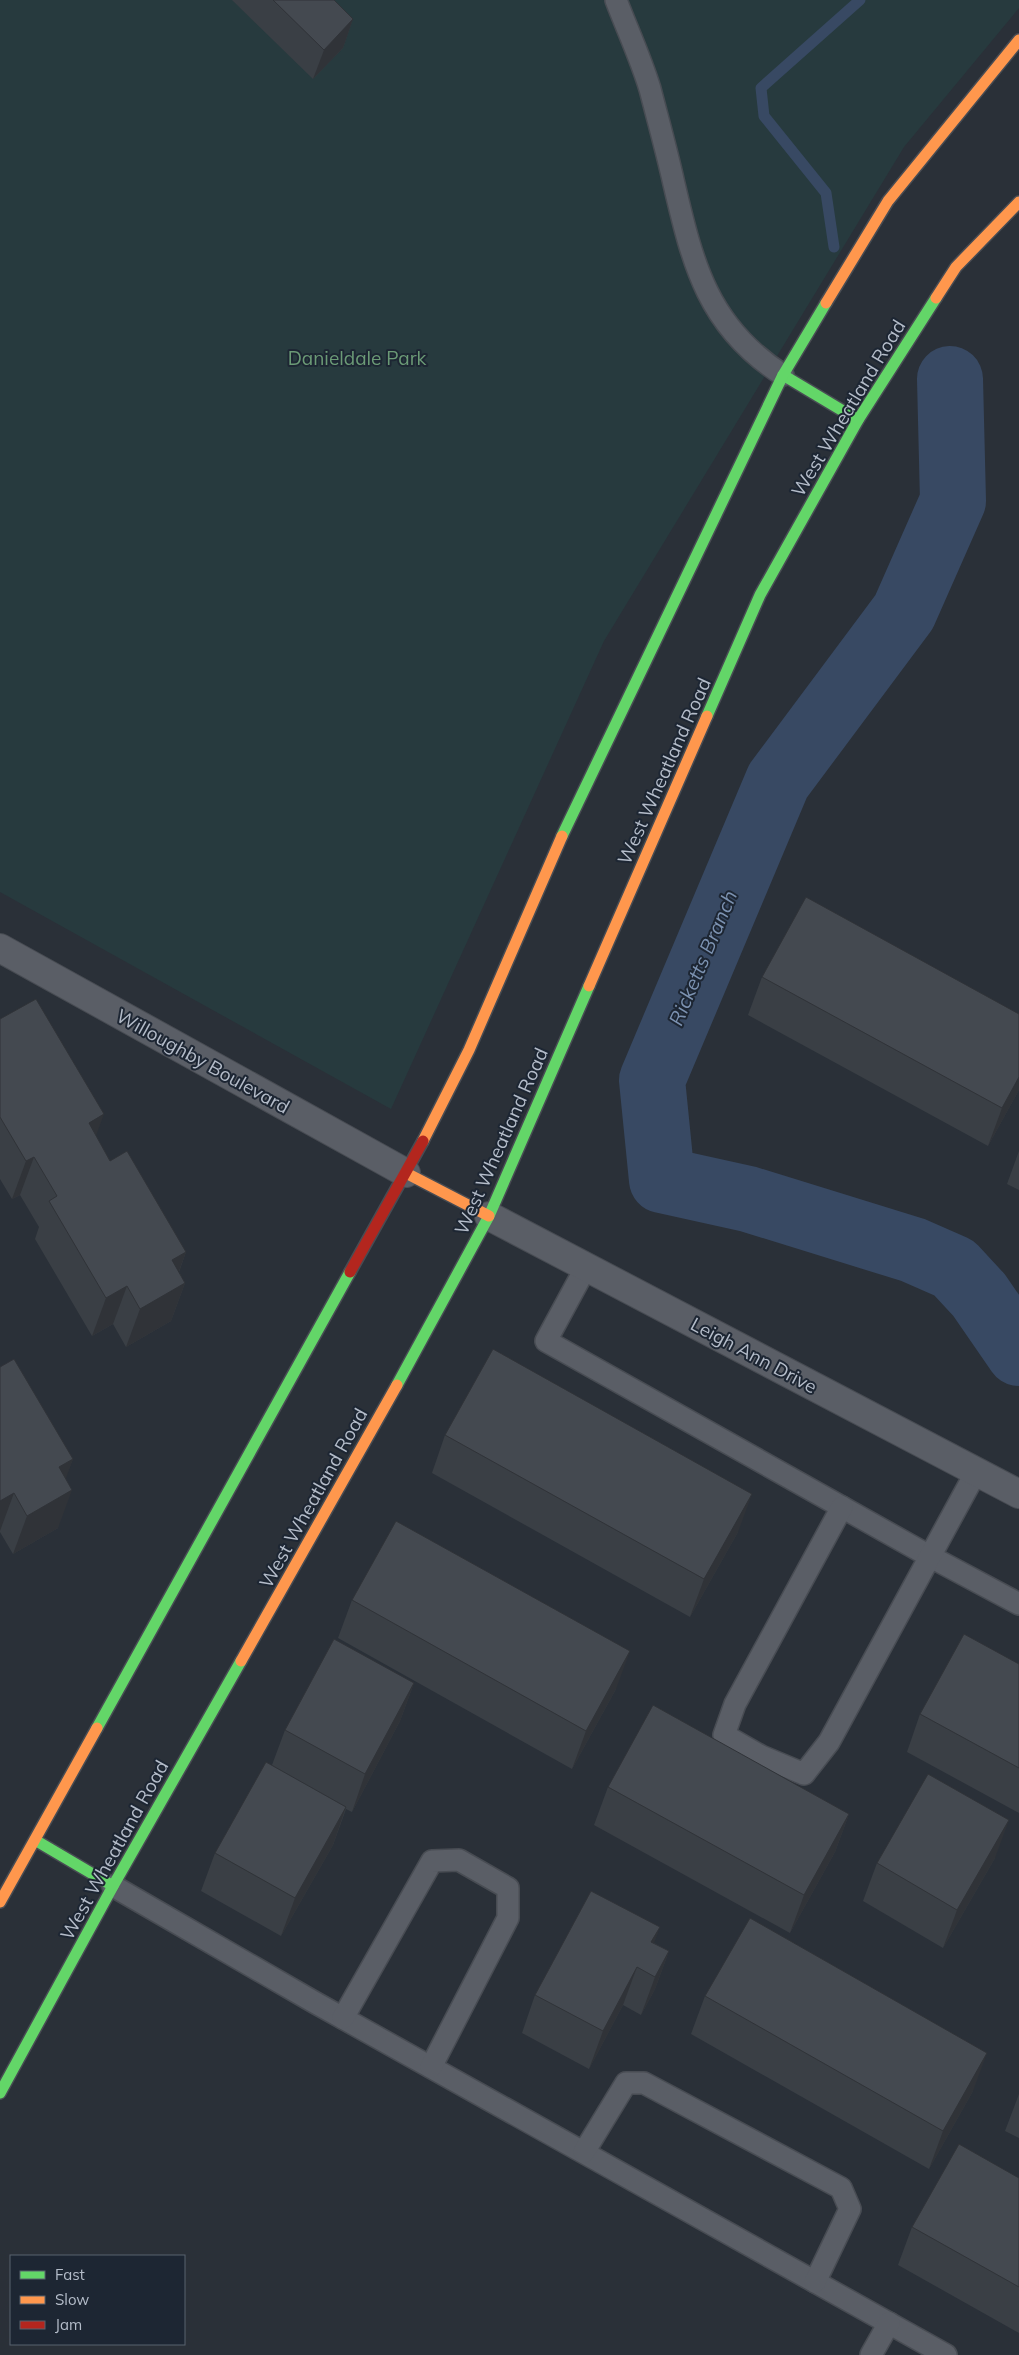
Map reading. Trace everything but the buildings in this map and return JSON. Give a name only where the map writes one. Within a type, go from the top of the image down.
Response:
[{"type":"main road","points":[[0,1902],[406,1173],[469,1050],[567,823],[783,375],[888,201],[1015,44]]},
{"type":"main road","points":[[1015,44],[1019,58]]},
{"type":"main road","name":"West Wheatland Road","points":[[0,2093],[113,1886],[359,1454],[489,1216],[760,595],[858,420],[956,267],[1019,202]]},
{"type":"main road","points":[[783,375],[858,420]]},
{"type":"main road","points":[[406,1173],[489,1216]]},
{"type":"main road","points":[[35,1840],[113,1886]]},
{"type":"street","name":"Willoughby Boulevard","points":[[0,948],[406,1173]]},
{"type":"street","name":"Leigh Ann Drive","points":[[489,1216],[1019,1494]]},
{"type":"lane","points":[[616,0],[649,85],[690,249],[708,296],[734,335],[759,360],[783,375]]},
{"type":"lane","points":[[586,1266],[546,1342],[931,1557],[1019,1604]]},
{"type":"lane","points":[[842,1507],[735,1704],[724,1735],[760,1756],[804,1774],[829,1742],[976,1472]]},
{"type":"lane","points":[[343,2018],[432,1861],[459,1860],[467,1864],[508,1888],[508,1918],[431,2067]]},
{"type":"lane","points":[[113,1886],[343,2018],[946,2355]]},
{"type":"lane","points":[[584,2152],[626,2083],[644,2083],[841,2188],[850,2209],[815,2282]]},
{"type":"lane","points":[[871,2355],[889,2323]]},
{"type":"green space","name":"Danieldale Park","points":[[0,0],[1019,0],[1019,8],[904,147],[604,641],[391,1109],[0,892]]},
{"type":"waterway","name":"Ricketts Branch","points":[[834,247],[826,193],[764,116],[761,88],[860,0]]},
{"type":"waterway","name":"Ricketts Branch","points":[[950,379],[953,501],[904,612],[778,781],[652,1080],[662,1180],[748,1199],[913,1250],[954,1268],[979,1295],[1019,1353]]},
{"type":"traffic: fast","points":[[707,716],[760,595],[858,420],[936,298]]},
{"type":"traffic: fast","points":[[562,836],[783,375],[826,303]]},
{"type":"traffic: fast","points":[[783,375],[858,420]]},
{"type":"traffic: fast","points":[[397,1385],[489,1216],[589,986]]},
{"type":"traffic: fast","points":[[97,1728],[350,1272]]},
{"type":"traffic: fast","points":[[0,2093],[113,1886],[241,1661]]},
{"type":"traffic: fast","points":[[35,1840],[113,1886]]},
{"type":"traffic: slow","points":[[826,303],[888,201],[1019,40]]},
{"type":"traffic: slow","points":[[936,298],[956,267],[1019,202]]},
{"type":"traffic: slow","points":[[589,986],[707,716]]},
{"type":"traffic: slow","points":[[423,1141],[469,1050],[562,836]]},
{"type":"traffic: slow","points":[[406,1173],[489,1216]]},
{"type":"traffic: slow","points":[[241,1661],[397,1385]]},
{"type":"traffic: slow","points":[[0,1902],[97,1728]]},
{"type":"traffic: jam","points":[[350,1272],[423,1141]]}]
